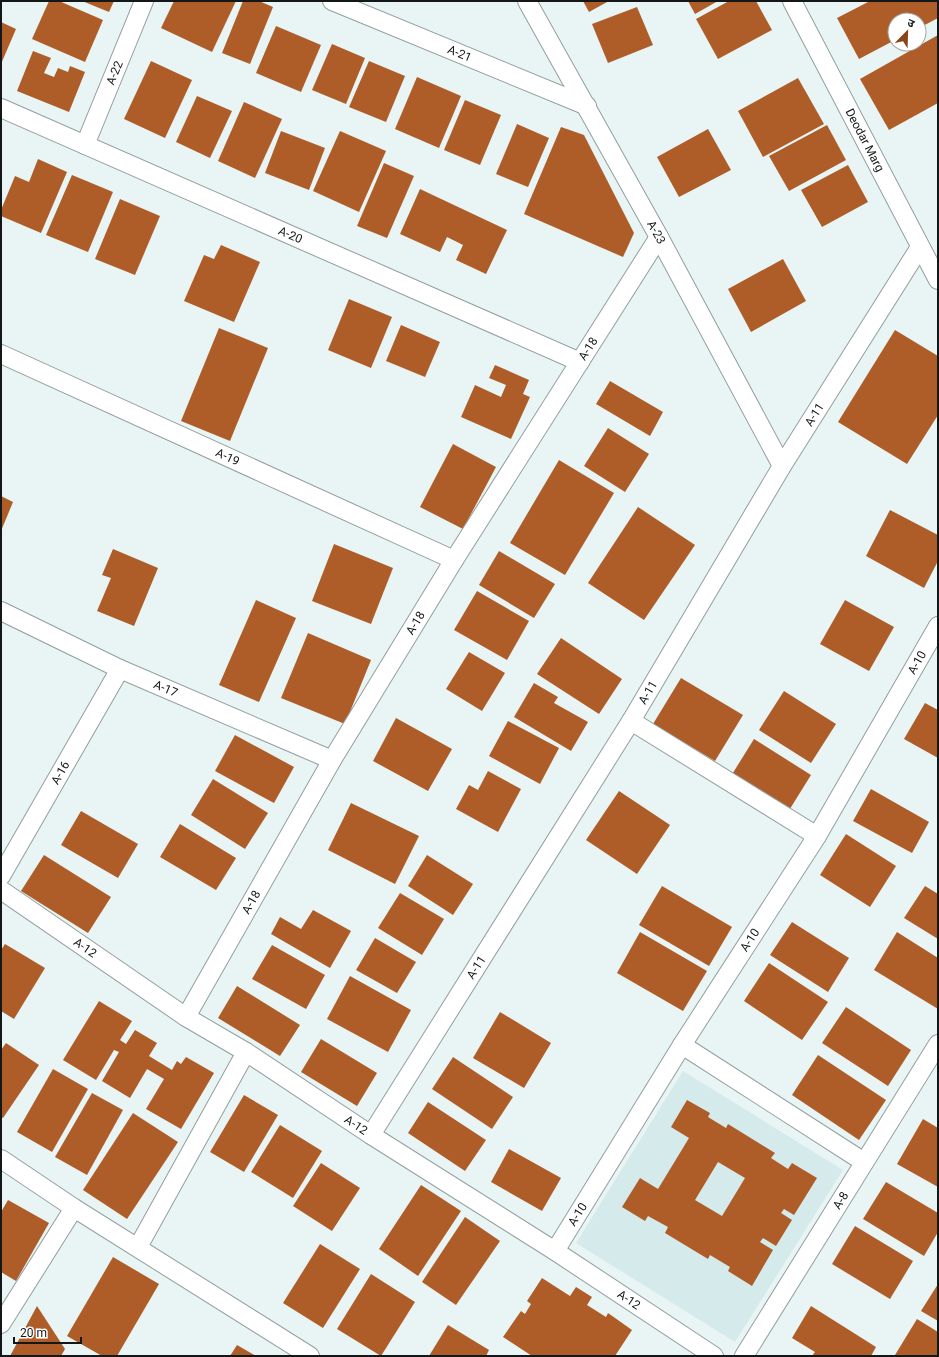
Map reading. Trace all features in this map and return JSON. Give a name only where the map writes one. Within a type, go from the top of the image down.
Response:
[{"type":"street","name":"A-22","points":[[85,145],[144,1]]},
{"type":"street","name":"A-21","points":[[332,1],[587,106]]},
{"type":"street","name":"A-23","points":[[527,1],[660,238],[782,466]]},
{"type":"street","name":"Deodar Marg","points":[[792,1],[938,280]]},
{"type":"street","name":"A-20","points":[[1,108],[580,362]]},
{"type":"street","name":"A-18","points":[[186,1017],[332,760],[454,560],[660,238]]},
{"type":"street","name":"A-11","points":[[372,1135],[631,722],[782,466],[920,247]]},
{"type":"street","name":"A-19","points":[[2,355],[454,560]]},
{"type":"street","name":"A-17","points":[[1,611],[120,669],[332,760]]},
{"type":"street","name":"A-10","points":[[555,1251],[682,1045],[816,836],[937,628]]},
{"type":"street","name":"A-16","points":[[1,876],[120,669]]},
{"type":"street","points":[[631,722],[816,836]]},
{"type":"street","name":"A-12","points":[[1,890],[186,1017],[246,1052],[372,1135],[555,1251],[714,1356]]},
{"type":"street","name":"A-8","points":[[744,1356],[938,1044]]},
{"type":"street","points":[[682,1045],[864,1162]]},
{"type":"street","points":[[138,1247],[246,1052]]},
{"type":"street","points":[[1,1158],[74,1208],[310,1356]]},
{"type":"street","points":[[1,1324],[74,1208]]},
{"type":"shaded area","points":[[683,1071],[843,1170],[735,1342],[576,1243]]},
{"type":"building","points":[[49,1],[59,1],[103,20],[85,62],[32,39]]},
{"type":"building","points":[[82,1],[114,1],[109,12]]},
{"type":"building","points":[[174,1],[236,1],[212,52],[161,28]]},
{"type":"building","points":[[243,1],[259,1],[273,7],[250,64],[222,53]]},
{"type":"building","points":[[583,1],[609,1],[589,12]]},
{"type":"building","points":[[688,1],[718,1],[695,14]]},
{"type":"building","points":[[729,1],[756,1],[772,30],[718,59],[696,19]]},
{"type":"building","points":[[870,1],[938,1],[938,18],[927,24],[927,12],[887,12],[887,44],[859,59],[837,18]]},
{"type":"building","points":[[637,7],[653,45],[608,63],[592,24]]},
{"type":"building","points":[[1,22],[16,29],[1,64]]},
{"type":"building","points":[[276,26],[321,45],[301,92],[256,73]]},
{"type":"building","points":[[938,35],[938,103],[889,130],[860,79],[908,52],[927,52],[927,41]]},
{"type":"building","points":[[332,44],[365,58],[346,104],[312,90]]},
{"type":"building","points":[[33,51],[51,58],[44,73],[54,77],[58,68],[68,72],[70,66],[85,72],[69,112],[17,91]]},
{"type":"building","points":[[151,61],[192,80],[165,138],[124,119]]},
{"type":"building","points":[[369,61],[405,76],[386,122],[349,107]]},
{"type":"building","points":[[417,77],[461,96],[439,148],[395,129]]},
{"type":"building","points":[[798,78],[824,124],[763,157],[738,111]]},
{"type":"building","points":[[197,96],[232,111],[210,158],[176,142]]},
{"type":"building","points":[[465,100],[501,115],[480,165],[444,150]]},
{"type":"building","points":[[244,102],[282,119],[255,178],[218,161]]},
{"type":"building","points":[[517,124],[549,138],[528,187],[496,174]]},
{"type":"building","points":[[827,125],[846,160],[789,191],[769,156]]},
{"type":"building","points":[[561,127],[584,135],[634,233],[623,257],[524,214]]},
{"type":"building","points":[[708,129],[731,170],[679,197],[657,157]]},
{"type":"building","points":[[281,131],[325,148],[309,190],[265,173]]},
{"type":"building","points":[[340,131],[386,151],[359,212],[313,191]]},
{"type":"building","points":[[38,159],[67,172],[41,233],[1,216],[1,210],[15,176],[29,182]]},
{"type":"building","points":[[384,163],[414,176],[387,238],[357,226]]},
{"type":"building","points":[[848,165],[868,202],[822,227],[801,190]]},
{"type":"building","points":[[72,175],[113,192],[88,252],[46,235]]},
{"type":"building","points":[[420,189],[507,230],[486,274],[456,260],[463,245],[447,237],[440,252],[400,234]]},
{"type":"building","points":[[120,199],[160,216],[135,275],[95,259]]},
{"type":"building","points":[[221,245],[260,262],[234,322],[184,301],[204,255],[214,259]]},
{"type":"building","points":[[783,259],[806,301],[751,332],[728,289]]},
{"type":"building","points":[[349,299],[392,317],[371,368],[328,350]]},
{"type":"building","points":[[401,325],[440,342],[425,377],[386,361]]},
{"type":"building","points":[[219,328],[268,348],[230,441],[181,421]]},
{"type":"building","points":[[895,330],[938,356],[938,415],[907,464],[838,422]]},
{"type":"building","points":[[495,365],[529,380],[523,394],[530,397],[511,439],[461,417],[475,385],[501,397],[506,385],[489,378]]},
{"type":"building","points":[[610,381],[663,412],[650,436],[596,404]]},
{"type":"building","points":[[608,428],[649,454],[625,492],[584,466]]},
{"type":"building","points":[[453,444],[496,467],[463,529],[420,507]]},
{"type":"building","points":[[559,460],[614,493],[565,575],[510,543]]},
{"type":"building","points":[[1,496],[13,502],[1,531]]},
{"type":"building","points":[[638,507],[695,545],[644,620],[588,583]]},
{"type":"building","points":[[890,510],[938,535],[938,561],[924,588],[866,556]]},
{"type":"building","points":[[334,544],[393,568],[371,624],[312,601]]},
{"type":"building","points":[[113,549],[158,568],[134,626],[97,611],[111,578],[102,575]]},
{"type":"building","points":[[499,551],[555,584],[534,618],[479,585]]},
{"type":"building","points":[[477,591],[529,621],[507,660],[454,630]]},
{"type":"building","points":[[256,600],[296,618],[259,702],[219,685]]},
{"type":"building","points":[[845,600],[894,627],[869,671],[820,644]]},
{"type":"building","points":[[308,633],[371,660],[345,724],[281,698]]},
{"type":"building","points":[[561,638],[622,679],[599,714],[537,674]]},
{"type":"building","points":[[469,652],[505,673],[482,711],[446,689]]},
{"type":"building","points":[[681,678],[743,715],[715,761],[653,724]]},
{"type":"building","points":[[534,683],[558,697],[554,703],[588,722],[571,751],[514,717]]},
{"type":"building","points":[[784,691],[836,724],[811,763],[759,730]]},
{"type":"building","points":[[925,703],[938,710],[938,758],[904,739]]},
{"type":"building","points":[[396,718],[452,749],[428,791],[373,761]]},
{"type":"building","points":[[508,721],[559,748],[540,784],[489,756]]},
{"type":"building","points":[[235,735],[294,767],[274,803],[215,771]]},
{"type":"building","points":[[754,739],[811,775],[788,812],[731,776]]},
{"type":"building","points":[[488,771],[521,789],[498,832],[456,809],[469,785],[478,790]]},
{"type":"building","points":[[213,779],[268,813],[245,849],[191,815]]},
{"type":"building","points":[[871,789],[929,822],[912,853],[853,821]]},
{"type":"building","points":[[619,791],[670,825],[637,874],[586,840]]},
{"type":"building","points":[[351,803],[419,836],[395,884],[328,850]]},
{"type":"building","points":[[81,811],[138,844],[118,878],[61,845]]},
{"type":"building","points":[[180,824],[236,858],[216,890],[160,857]]},
{"type":"building","points":[[846,834],[896,866],[870,907],[820,875]]},
{"type":"building","points":[[44,855],[111,897],[88,933],[21,891]]},
{"type":"building","points":[[427,855],[473,884],[453,915],[408,886]]},
{"type":"building","points":[[662,886],[732,927],[709,966],[639,925]]},
{"type":"building","points":[[925,886],[938,894],[938,939],[904,918]]},
{"type":"building","points":[[400,893],[444,919],[422,955],[378,928]]},
{"type":"building","points":[[313,910],[351,931],[330,968],[271,934],[280,917],[301,929]]},
{"type":"building","points":[[792,922],[849,958],[828,992],[770,955]]},
{"type":"building","points":[[640,932],[707,971],[683,1011],[617,973]]},
{"type":"building","points":[[897,932],[938,958],[938,1009],[874,970]]},
{"type":"building","points":[[375,938],[416,962],[397,993],[356,970]]},
{"type":"building","points":[[5,944],[45,968],[14,1019],[1,1011],[1,950]]},
{"type":"building","points":[[272,945],[325,975],[306,1009],[252,979]]},
{"type":"building","points":[[769,963],[828,1002],[802,1040],[744,1001]]},
{"type":"building","points":[[350,976],[411,1010],[388,1052],[327,1019]]},
{"type":"building","points":[[237,986],[300,1025],[280,1056],[218,1018]]},
{"type":"building","points":[[99,1001],[132,1021],[120,1040],[126,1044],[135,1030],[157,1043],[149,1056],[172,1070],[177,1061],[181,1064],[186,1057],[214,1073],[181,1129],[146,1109],[164,1079],[147,1069],[130,1098],[102,1081],[119,1052],[114,1050],[96,1080],[63,1060]]},
{"type":"building","points":[[846,1007],[911,1050],[888,1086],[822,1043]]},
{"type":"building","points":[[500,1012],[551,1043],[524,1088],[473,1058]]},
{"type":"building","points":[[321,1039],[377,1073],[357,1106],[301,1072]]},
{"type":"building","points":[[6,1043],[39,1065],[3,1118],[1,1117],[1,1050]]},
{"type":"building","points":[[818,1055],[886,1100],[859,1140],[792,1095]]},
{"type":"building","points":[[453,1057],[513,1097],[492,1129],[432,1089]]},
{"type":"building","points":[[53,1069],[88,1089],[52,1152],[17,1132]]},
{"type":"building","points":[[92,1093],[123,1110],[87,1175],[55,1157]]},
{"type":"building","points":[[244,1095],[278,1115],[244,1172],[210,1152]]},
{"type":"building","points":[[687,1100],[710,1113],[708,1117],[726,1128],[728,1124],[775,1153],[771,1158],[788,1169],[792,1163],[817,1178],[794,1215],[784,1209],[781,1213],[792,1220],[776,1246],[763,1238],[760,1242],[773,1250],[752,1286],[728,1271],[730,1267],[710,1255],[708,1259],[665,1233],[668,1227],[648,1216],[645,1221],[622,1207],[640,1178],[658,1189],[689,1138],[671,1127]],"holes":[[[718,1162],[745,1178],[722,1216],[695,1200]]]},
{"type":"building","points":[[428,1102],[486,1140],[465,1171],[408,1133]]},
{"type":"building","points":[[133,1113],[178,1142],[127,1219],[83,1190]]},
{"type":"building","points":[[923,1119],[938,1128],[938,1187],[897,1164]]},
{"type":"building","points":[[280,1125],[322,1151],[293,1198],[251,1172]]},
{"type":"building","points":[[509,1149],[561,1178],[542,1211],[491,1182]]},
{"type":"building","points":[[321,1163],[360,1188],[332,1231],[293,1206]]},
{"type":"building","points":[[886,1182],[938,1213],[938,1232],[924,1256],[863,1219]]},
{"type":"building","points":[[421,1185],[461,1211],[418,1276],[379,1249]]},
{"type":"building","points":[[8,1200],[49,1223],[16,1281],[1,1272],[1,1212]]},
{"type":"building","points":[[465,1217],[500,1241],[456,1305],[422,1282]]},
{"type":"building","points":[[855,1226],[913,1261],[890,1299],[832,1264]]},
{"type":"building","points":[[320,1244],[360,1269],[323,1328],[283,1303]]},
{"type":"building","points":[[113,1257],[159,1284],[117,1356],[102,1356],[67,1336]]},
{"type":"building","points":[[371,1274],[415,1302],[381,1356],[337,1329]]},
{"type":"building","points":[[542,1278],[570,1296],[576,1287],[592,1297],[587,1305],[606,1317],[608,1313],[632,1330],[615,1356],[532,1356],[503,1337],[521,1311],[525,1314],[531,1304],[527,1301]]},
{"type":"building","points":[[938,1284],[938,1321],[921,1311]]},
{"type":"building","points":[[37,1306],[65,1349],[61,1356],[10,1356]]},
{"type":"building","points":[[811,1306],[876,1347],[871,1356],[812,1356],[815,1352],[792,1338]]},
{"type":"building","points":[[917,1319],[938,1332],[938,1356],[895,1355]]},
{"type":"building","points":[[448,1325],[489,1350],[486,1356],[429,1356]]},
{"type":"building","points":[[237,1345],[256,1356],[230,1356]]}]
